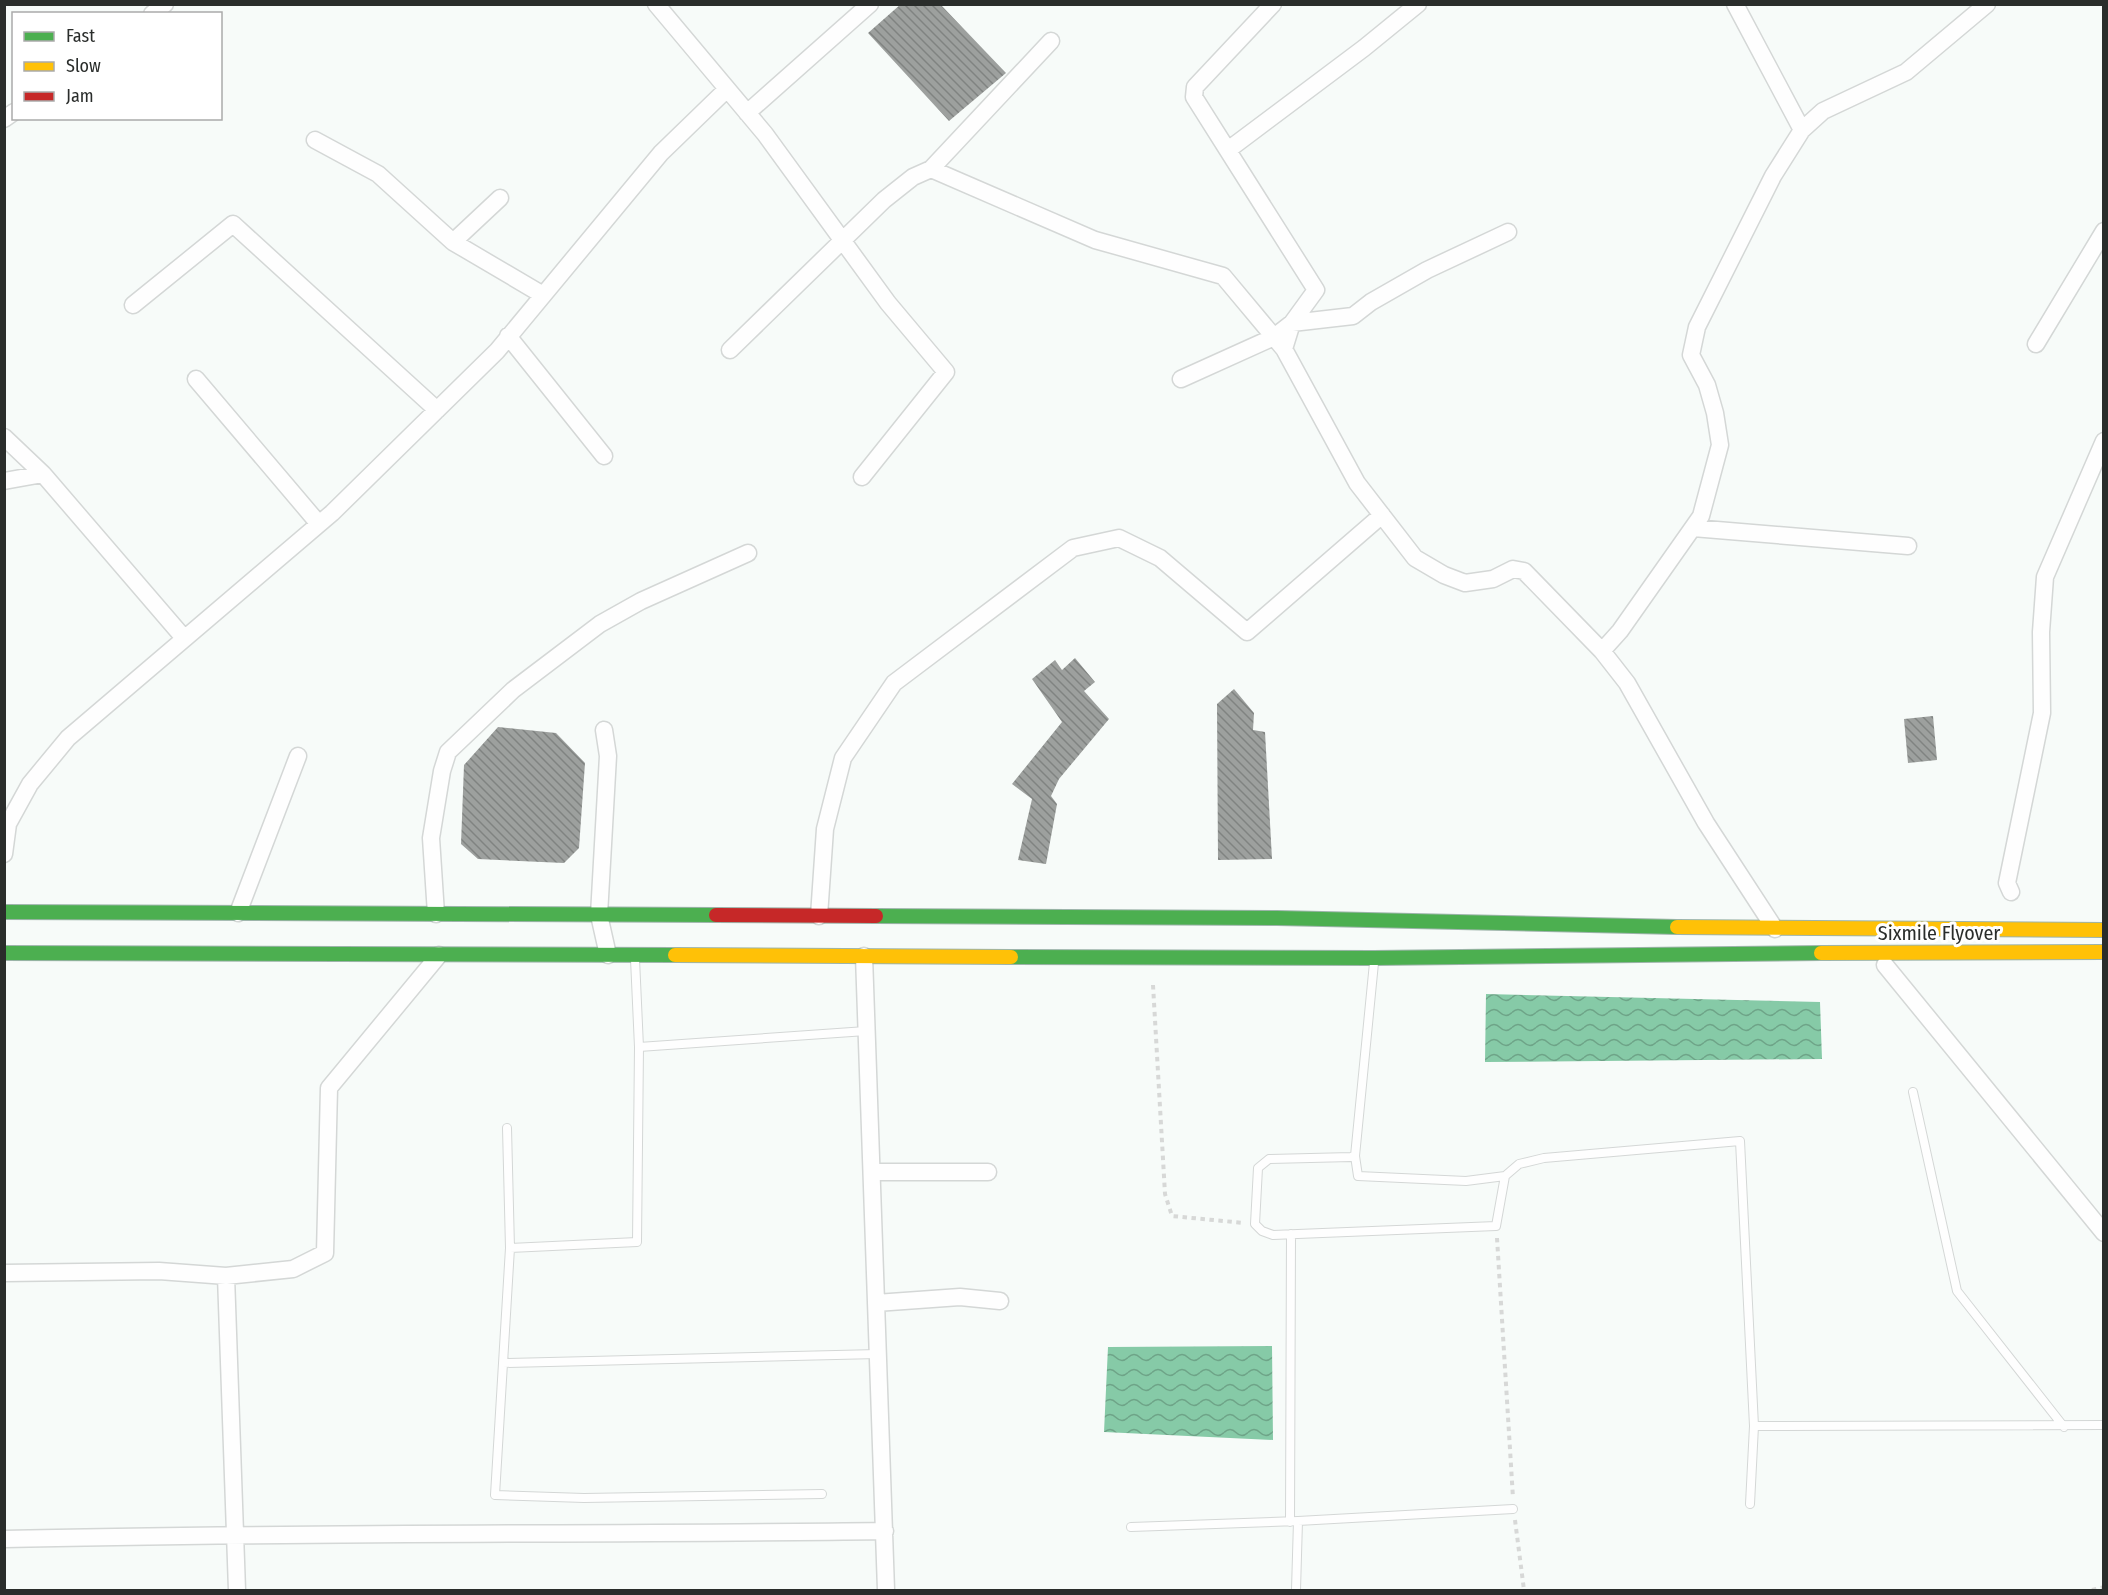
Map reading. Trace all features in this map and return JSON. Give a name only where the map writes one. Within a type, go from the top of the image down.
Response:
[{"type":"main road","name":"Sixmile Flyover","points":[[4,912],[1270,918],[1775,929],[2103,930]]},
{"type":"main road","points":[[1775,929],[1793,915],[1953,915]]},
{"type":"main road","name":"Sixmile Flyover","points":[[4,953],[1374,958],[2103,952]]},
{"type":"main road","points":[[1774,953],[1788,967]]},
{"type":"main road","points":[[1810,967],[1942,966]]},
{"type":"street","points":[[656,4],[765,134],[888,303],[946,372],[862,477]]},
{"type":"street","points":[[747,113],[870,4]]},
{"type":"street","points":[[1181,379],[1279,343],[1316,290],[1194,97],[1195,87],[1272,4]]},
{"type":"street","points":[[1228,150],[1364,48],[1418,4]]},
{"type":"street","points":[[1736,4],[1802,130]]},
{"type":"street","points":[[1602,651],[1620,631],[1701,516],[1720,445],[1715,413],[1707,385],[1691,355],[1697,327],[1773,176],[1802,130],[1823,111],[1906,72],[1987,4]]},
{"type":"street","points":[[730,351],[884,200],[913,177],[931,169],[1052,41]]},
{"type":"street","points":[[4,854],[8,824],[30,784],[69,738],[319,524],[497,351],[661,153],[726,90]]},
{"type":"street","points":[[315,140],[378,174],[453,242],[543,295]]},
{"type":"street","points":[[931,169],[1095,240],[1223,276],[1279,343],[1357,483],[1415,558],[1444,575],[1465,583],[1493,579],[1513,569],[1524,571],[1602,651],[1627,683],[1706,823],[1775,929]]},
{"type":"street","points":[[453,242],[500,198]]},
{"type":"street","points":[[133,305],[233,224],[437,410]]},
{"type":"street","points":[[2036,344],[2103,231]]},
{"type":"street","points":[[1292,323],[1353,316],[1371,302],[1427,270],[1508,232]]},
{"type":"street","points":[[508,336],[604,456]]},
{"type":"street","points":[[196,380],[319,524]]},
{"type":"street","points":[[4,437],[43,474],[184,638]]},
{"type":"street","points":[[2011,892],[2007,883],[2042,713],[2040,632],[2044,577],[2103,441]]},
{"type":"street","points":[[4,481],[43,474]]},
{"type":"street","points":[[819,916],[825,829],[843,758],[894,683],[1073,548],[1119,538],[1160,558],[1246,632],[1382,515]]},
{"type":"street","points":[[1693,528],[1908,546]]},
{"type":"street","points":[[436,914],[431,838],[442,771],[448,752],[513,690],[600,624],[641,601],[748,553]]},
{"type":"street","points":[[604,730],[608,756],[599,915],[608,955]]},
{"type":"street","points":[[238,913],[298,756]]},
{"type":"street","points":[[4,1273],[159,1271],[226,1276],[294,1269],[325,1253],[329,1088],[439,955]]},
{"type":"street","points":[[864,956],[886,1590]]},
{"type":"street","points":[[1884,965],[2103,1233]]},
{"type":"street","points":[[872,1172],[988,1172]]},
{"type":"street","points":[[226,1276],[237,1590]]},
{"type":"street","points":[[876,1304],[960,1297],[1000,1301]]},
{"type":"street","points":[[4,1539],[235,1534],[885,1531]]},
{"type":"lane","points":[[510,1248],[637,1242],[639,1047],[635,955]]},
{"type":"lane","points":[[1374,958],[1355,1156],[1358,1176],[1466,1181],[1505,1176],[1519,1164],[1544,1158],[1740,1141],[1755,1426],[1750,1504]]},
{"type":"lane","points":[[639,1047],[867,1031]]},
{"type":"lane","points":[[1913,1092],[1957,1291],[2064,1427]]},
{"type":"lane","points":[[507,1128],[510,1248],[495,1495],[584,1498],[822,1494]]},
{"type":"lane","points":[[1355,1156],[1269,1159],[1258,1168],[1255,1224],[1262,1231],[1273,1235],[1496,1226],[1505,1176]]},
{"type":"lane","points":[[1291,1234],[1296,1590]]},
{"type":"lane","points":[[503,1364],[878,1354]]},
{"type":"lane","points":[[1755,1426],[2064,1427],[2103,1425]]},
{"type":"lane","points":[[1131,1527],[1514,1509]]},
{"type":"path","points":[[1154,985],[1164,1194],[1172,1216],[1255,1224]]},
{"type":"path","points":[[1496,1226],[1514,1509],[1524,1590]]},
{"type":"path","points":[[2092,1590],[2103,1587]]},
{"type":"water","points":[[1486,994],[1820,1002],[1822,1059],[1485,1062]]},
{"type":"water","points":[[1272,1346],[1273,1440],[1104,1432],[1108,1347]]},
{"type":"building","points":[[901,4],[940,4],[1006,73],[949,121],[868,33]]},
{"type":"building","points":[[1075,658],[1095,682],[1084,691],[1109,719],[1059,779],[1051,796],[1057,804],[1046,864],[1018,860],[1032,799],[1012,784],[1062,722],[1032,679],[1055,660],[1062,670]]},
{"type":"building","points":[[1234,689],[1254,713],[1253,730],[1265,732],[1272,859],[1218,860],[1217,704]]},
{"type":"building","points":[[1933,716],[1937,760],[1908,763],[1904,719]]},
{"type":"building","points":[[498,727],[556,733],[585,763],[579,848],[564,863],[478,859],[461,844],[464,765]]},
{"type":"traffic: fast","points":[[4,912],[716,915]]},
{"type":"traffic: fast","points":[[876,916],[1277,918],[1677,927]]},
{"type":"traffic: fast","points":[[4,953],[675,955]]},
{"type":"traffic: fast","points":[[1011,957],[1374,958],[1821,953]]},
{"type":"traffic: slow","points":[[1677,927],[2104,930]]},
{"type":"traffic: slow","points":[[1821,953],[2104,952]]},
{"type":"traffic: slow","points":[[675,955],[1011,957]]},
{"type":"traffic: jam","points":[[716,915],[876,916]]}]
